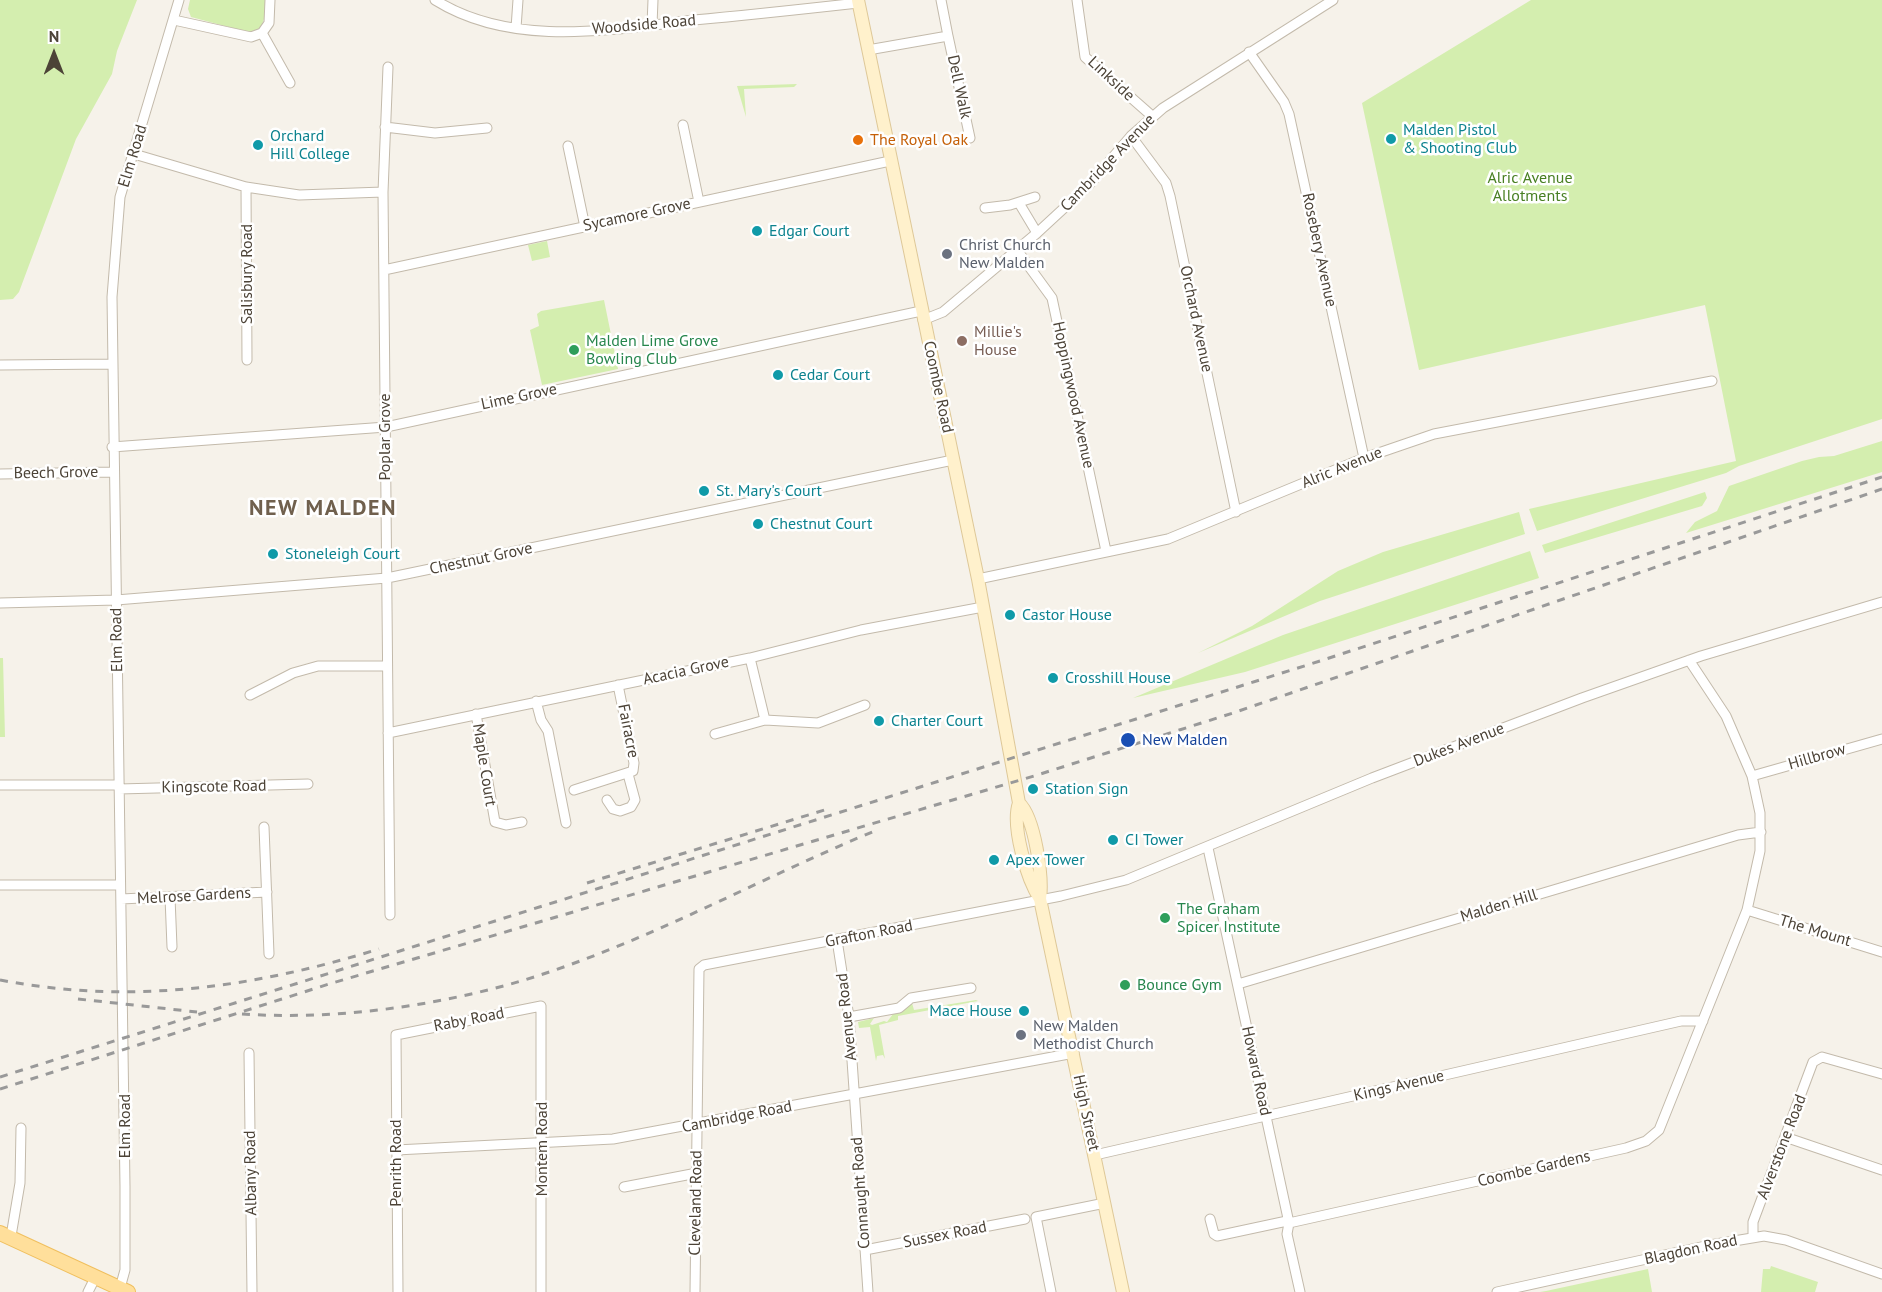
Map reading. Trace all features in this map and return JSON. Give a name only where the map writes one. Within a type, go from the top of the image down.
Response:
[{"type":"main road","name":"Coombe Road","points":[[858,1],[978,579],[1014,776]]},
{"type":"main road","name":"High Street","points":[[1014,776],[1019,803],[1016,812],[1022,848],[1030,885],[1040,898],[1123,1292]]},
{"type":"main road","points":[[6,1234],[124,1290]]},
{"type":"street","name":"Elm Road","points":[[124,1290],[121,899],[112,472],[112,297],[120,197],[179,0]]},
{"type":"street","points":[[174,20],[251,37],[262,33],[269,23],[270,0]]},
{"type":"street","name":"Woodside Road","points":[[435,0],[459,15],[516,28],[613,31],[858,1]]},
{"type":"street","points":[[516,28],[518,0]]},
{"type":"street","points":[[652,25],[653,0]]},
{"type":"street","name":"Dell Walk","points":[[941,0],[970,138]]},
{"type":"street","name":"Linkside","points":[[1077,0],[1085,57],[1152,117]]},
{"type":"street","name":"Cambridge Avenue","points":[[922,316],[943,312],[1037,233],[1089,185],[1131,136],[1152,117],[1249,52],[1333,0]]},
{"type":"street","points":[[262,33],[290,83]]},
{"type":"street","name":"Dell Walk","points":[[868,50],[948,36]]},
{"type":"street","name":"Rosebery Avenue","points":[[1249,52],[1284,102],[1289,114],[1364,458]]},
{"type":"street","name":"Poplar Grove","points":[[388,67],[383,192],[390,915]]},
{"type":"street","points":[[683,125],[699,202]]},
{"type":"street","points":[[385,127],[435,133],[487,128]]},
{"type":"street","name":"Orchard Avenue","points":[[1131,136],[1166,183],[1170,196],[1236,512]]},
{"type":"street","points":[[568,146],[585,227]]},
{"type":"street","points":[[134,154],[246,187],[299,195],[383,192]]},
{"type":"street","name":"Sycamore Grove","points":[[384,270],[890,161]]},
{"type":"street","name":"Salisbury Road","points":[[246,187],[247,360]]},
{"type":"street","points":[[985,208],[1019,203],[1035,197]]},
{"type":"street","points":[[1019,203],[1037,233]]},
{"type":"street","name":"Hoppingwood Avenue","points":[[1017,250],[1052,298],[1106,551]]},
{"type":"street","name":"Lime Grove","points":[[112,447],[386,427],[922,316]]},
{"type":"street","points":[[0,365],[112,364]]},
{"type":"street","name":"Alric Avenue","points":[[978,579],[1168,539],[1364,458],[1434,434],[1712,381]]},
{"type":"street","name":"Chestnut Grove","points":[[0,603],[116,600],[387,579],[953,460]]},
{"type":"street","name":"Beech Grove","points":[[0,474],[112,472]]},
{"type":"street","name":"Dukes Avenue","points":[[1040,898],[1126,880],[1208,848],[1372,778],[1689,660],[1882,602]]},
{"type":"street","name":"Acacia Grove","points":[[388,733],[750,658],[861,630],[983,607]]},
{"type":"street","points":[[750,658],[765,720]]},
{"type":"street","name":"Coombe Gardens","points":[[1210,1219],[1214,1234],[1217,1236],[1288,1222],[1575,1160],[1646,1141],[1659,1130],[1747,910],[1757,872],[1761,832],[1752,776],[1726,716],[1689,660]]},
{"type":"street","points":[[250,695],[293,673],[318,666],[387,666]]},
{"type":"street","name":"Fairacre","points":[[574,790],[633,771],[634,763],[618,685]]},
{"type":"street","points":[[536,701],[541,720],[548,731],[566,823]]},
{"type":"street","points":[[715,734],[765,720],[818,723],[865,705]]},
{"type":"street","name":"Maple Court","points":[[476,714],[495,822],[506,825],[522,822]]},
{"type":"street","name":"Hillbrow","points":[[1752,776],[1882,738]]},
{"type":"street","name":"Fairacre","points":[[607,800],[613,809],[620,811],[631,807],[635,801],[628,774]]},
{"type":"street","name":"Kingscote Road","points":[[0,785],[119,787],[308,784]]},
{"type":"street","name":"Melrose Gardens","points":[[264,827],[269,954]]},
{"type":"street","name":"Malden Hill","points":[[1238,984],[1750,832],[1761,832]]},
{"type":"street","name":"Howard Road","points":[[1208,848],[1288,1222],[1287,1234],[1300,1292]]},
{"type":"street","points":[[0,885],[120,885]]},
{"type":"street","name":"Melrose Gardens","points":[[121,899],[267,892]]},
{"type":"street","points":[[170,897],[172,947]]},
{"type":"street","name":"Grafton Road","points":[[699,969],[704,965],[1040,898]]},
{"type":"street","name":"The Mount","points":[[1747,910],[1882,952]]},
{"type":"street","name":"Avenue Road","points":[[837,940],[849,1017],[854,1095]]},
{"type":"street","name":"Cleveland Road","points":[[695,1292],[699,969]]},
{"type":"street","points":[[849,1017],[900,1008],[911,998],[971,988]]},
{"type":"street","name":"Raby Road","points":[[396,1035],[541,1006]]},
{"type":"street","name":"Montem Road","points":[[541,1006],[542,1292]]},
{"type":"street","name":"Kings Avenue","points":[[1095,1155],[1681,1021],[1703,1021]]},
{"type":"street","name":"Penrith Road","points":[[396,1035],[398,1292]]},
{"type":"street","name":"Albany Road","points":[[249,1053],[252,1292]]},
{"type":"street","name":"Cambridge Road","points":[[396,1150],[613,1139],[1074,1053]]},
{"type":"street","name":"Alverstone Road","points":[[1753,1237],[1753,1222],[1817,1058],[1822,1057],[1882,1074]]},
{"type":"street","name":"Connaught Road","points":[[854,1095],[868,1292]]},
{"type":"street","points":[[6,1234],[20,1183],[21,1128]]},
{"type":"street","points":[[1785,1137],[1882,1170]]},
{"type":"street","points":[[624,1187],[697,1173]]},
{"type":"street","points":[[1052,1292],[1036,1216],[1105,1203]]},
{"type":"street","name":"Sussex Road","points":[[865,1250],[1025,1219]]},
{"type":"street","name":"Blagdon Road","points":[[1497,1292],[1753,1237],[1786,1240],[1882,1275]]},
{"type":"street","points":[[88,1292],[96,1276]]},
{"type":"green space","points":[[0,0],[137,0],[117,51],[112,74],[76,139],[19,292],[13,299],[0,300]]},
{"type":"green space","points":[[190,0],[266,0],[264,19],[260,30],[251,33],[191,17],[188,9]]},
{"type":"green space","name":"Alric Avenue Allotments","points":[[1531,0],[1882,0],[1882,419],[1739,466],[1726,473],[1537,531],[1529,509],[1736,461],[1705,305],[1419,370],[1362,103]]},
{"type":"green space","points":[[797,84],[794,87],[744,89],[746,117],[737,86]]},
{"type":"green space","points":[[547,241],[550,257],[532,261],[528,245]]},
{"type":"green space","name":"Malden Lime Grove Bowling Club","points":[[604,300],[618,369],[542,385],[530,330],[539,326],[537,314],[541,311]]},
{"type":"green space","points":[[1882,441],[1882,472],[1686,533],[1695,522],[1717,511],[1729,486],[1802,461],[1834,456]]},
{"type":"green space","points":[[1705,492],[1707,498],[1702,506],[1545,553],[1542,545]]},
{"type":"green space","points":[[1519,512],[1525,534],[1320,601],[1198,653],[1252,626],[1338,571],[1383,552]]},
{"type":"green space","points":[[1530,551],[1539,578],[1245,672],[1133,698],[1283,635]]},
{"type":"green space","points":[[0,658],[3,658],[5,737],[0,737]]},
{"type":"green space","points":[[978,1001],[898,1016],[898,1020],[879,1025],[885,1059],[883,1055],[877,1056],[876,1061],[870,1027],[859,1028],[858,1022],[874,1018],[870,1024],[872,1025],[887,1022],[893,1014],[912,1003],[914,1010]]},
{"type":"green space","points":[[1771,1266],[1818,1282],[1815,1292],[1761,1292],[1763,1269],[1770,1269]]},
{"type":"green space","points":[[1648,1269],[1652,1292],[1540,1292],[1546,1291]]},
{"type":"railway","points":[[0,1077],[1320,661],[1882,477]]},
{"type":"railway","points":[[0,1089],[329,984],[1034,776],[1233,713],[1882,489]]},
{"type":"railway","points":[[587,883],[831,808]]},
{"type":"railway","points":[[242,1014],[312,1015],[383,1010],[453,998],[521,981],[612,949],[877,830]]},
{"type":"railway","points":[[0,980],[96,991],[191,989],[285,974],[379,949]]},
{"type":"railway","points":[[78,999],[197,1012]]},
{"type":"place","name":"Malden Pistol & Shooting Club","points":[[1391,139]]},
{"type":"place","name":"The Royal Oak","points":[[858,140]]},
{"type":"place","name":"Orchard Hill College","points":[[258,145]]},
{"type":"place","name":"Edgar Court","points":[[757,231]]},
{"type":"place","name":"Christ Church New Malden","points":[[947,254]]},
{"type":"place","name":"Millie's House","points":[[962,341]]},
{"type":"place","name":"Malden Lime Grove Bowling Club","points":[[574,350]]},
{"type":"place","name":"Cedar Court","points":[[778,375]]},
{"type":"place","name":"St. Mary's Court","points":[[704,491]]},
{"type":"place","name":"Chestnut Court","points":[[758,524]]},
{"type":"place","name":"Stoneleigh Court","points":[[273,554]]},
{"type":"place","name":"Castor House","points":[[1010,615]]},
{"type":"place","name":"Crosshill House","points":[[1053,678]]},
{"type":"place","name":"Charter Court","points":[[879,721]]},
{"type":"place","name":"New Malden","points":[[1128,740]]},
{"type":"place","name":"Station Sign","points":[[1033,789]]},
{"type":"place","name":"CI Tower","points":[[1113,840]]},
{"type":"place","name":"Apex Tower","points":[[994,860]]},
{"type":"place","name":"The Graham Spicer Institute","points":[[1165,918]]},
{"type":"place","name":"Bounce Gym","points":[[1125,985]]},
{"type":"place","name":"Mace House","points":[[1024,1011]]},
{"type":"place","name":"New Malden Methodist Church","points":[[1021,1035]]},
{"type":"district","name":"NEW MALDEN","points":[[323,509]]}]
